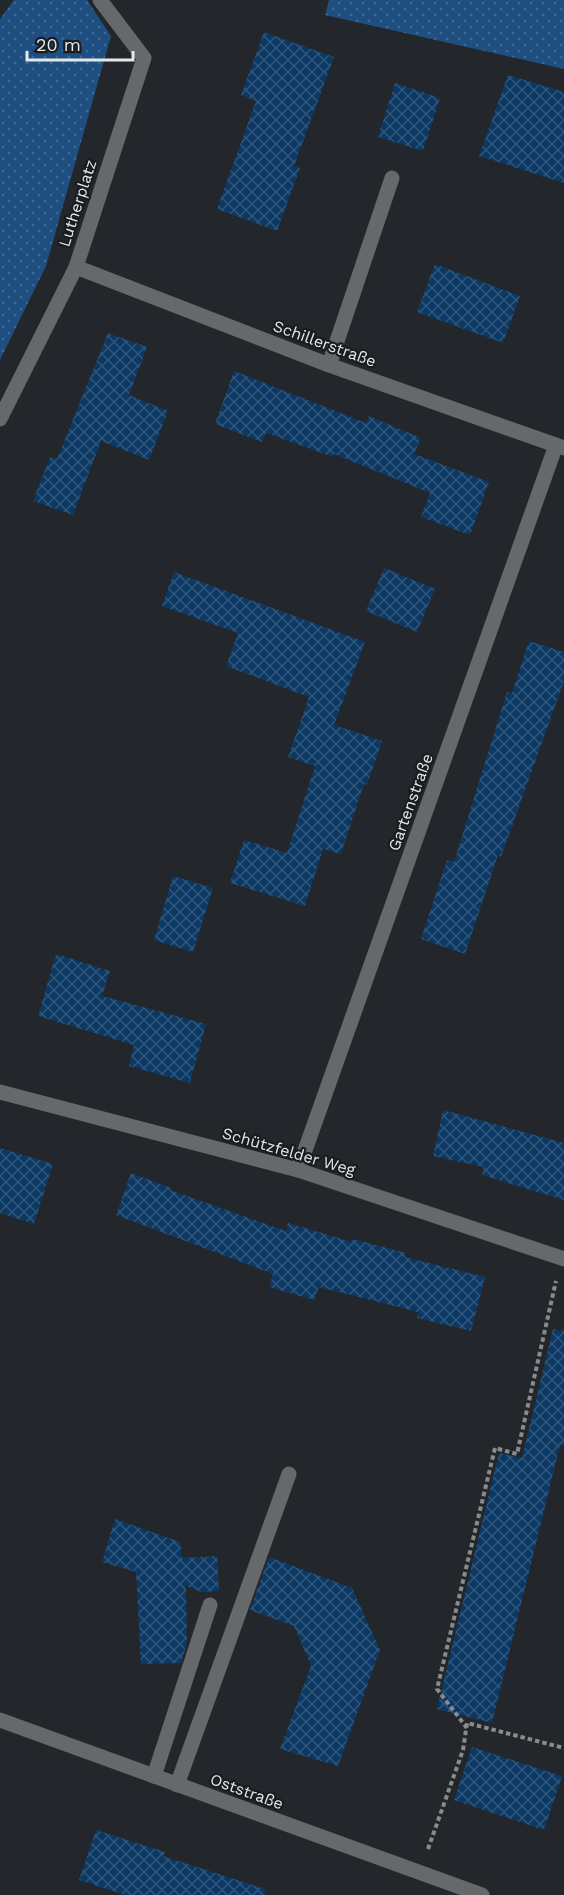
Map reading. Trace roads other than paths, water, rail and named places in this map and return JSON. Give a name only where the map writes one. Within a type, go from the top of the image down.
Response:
[{"type":"street","name":"Lutherplatz","points":[[0,419],[76,267],[144,58],[100,0]]},
{"type":"street","points":[[329,365],[392,178]]},
{"type":"street","name":"Schillerstraße","points":[[76,267],[329,365],[560,447]]},
{"type":"street","name":"Gartenstraße","points":[[298,1170],[560,447]]},
{"type":"street","name":"Schützfelder Weg","points":[[0,1092],[298,1170],[563,1258]]},
{"type":"street","points":[[177,1785],[289,1474]]},
{"type":"street","points":[[154,1776],[210,1605]]},
{"type":"street","name":"Oststraße","points":[[0,1720],[482,1895]]}]
